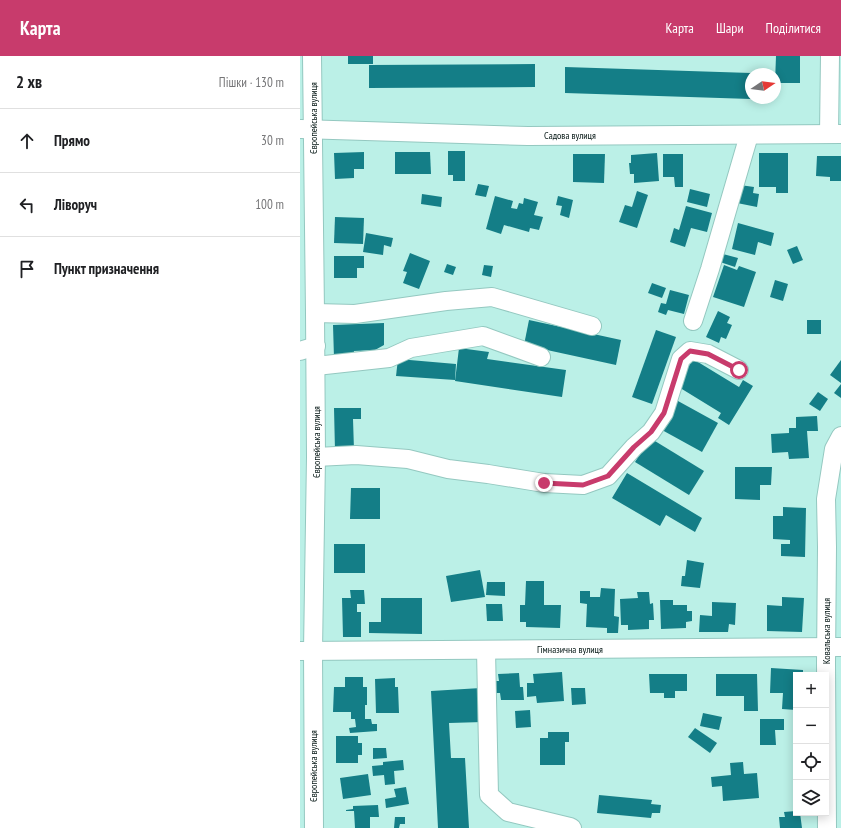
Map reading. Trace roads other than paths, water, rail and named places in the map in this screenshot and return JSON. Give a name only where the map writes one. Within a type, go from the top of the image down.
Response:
[{"type":"street","name":"Європейська вулиця","points":[[312,56],[306,129],[315,313],[308,349],[316,366],[316,456],[306,651],[314,828]]},
{"type":"street","points":[[830,56],[835,134]]},
{"type":"street","name":"Садова вулиця","points":[[306,129],[528,136],[835,134]]},
{"type":"street","points":[[693,320],[710,268],[726,208],[749,135]]},
{"type":"street","points":[[315,313],[355,314],[446,301],[492,297],[592,326]]},
{"type":"street","points":[[316,366],[389,358],[411,348],[483,336],[540,357]]},
{"type":"street","points":[[316,456],[356,455],[408,459],[448,469],[544,483],[583,485],[608,476],[634,447],[651,432],[664,413],[681,359],[690,351],[708,354],[739,370]]},
{"type":"street","name":"Ковальська вулиця","points":[[827,828],[834,647],[827,547],[826,498],[834,449],[841,436]]},
{"type":"street","name":"Гімназична вулиця","points":[[306,651],[834,647]]},
{"type":"street","points":[[486,650],[489,795],[508,812],[572,828]]}]
